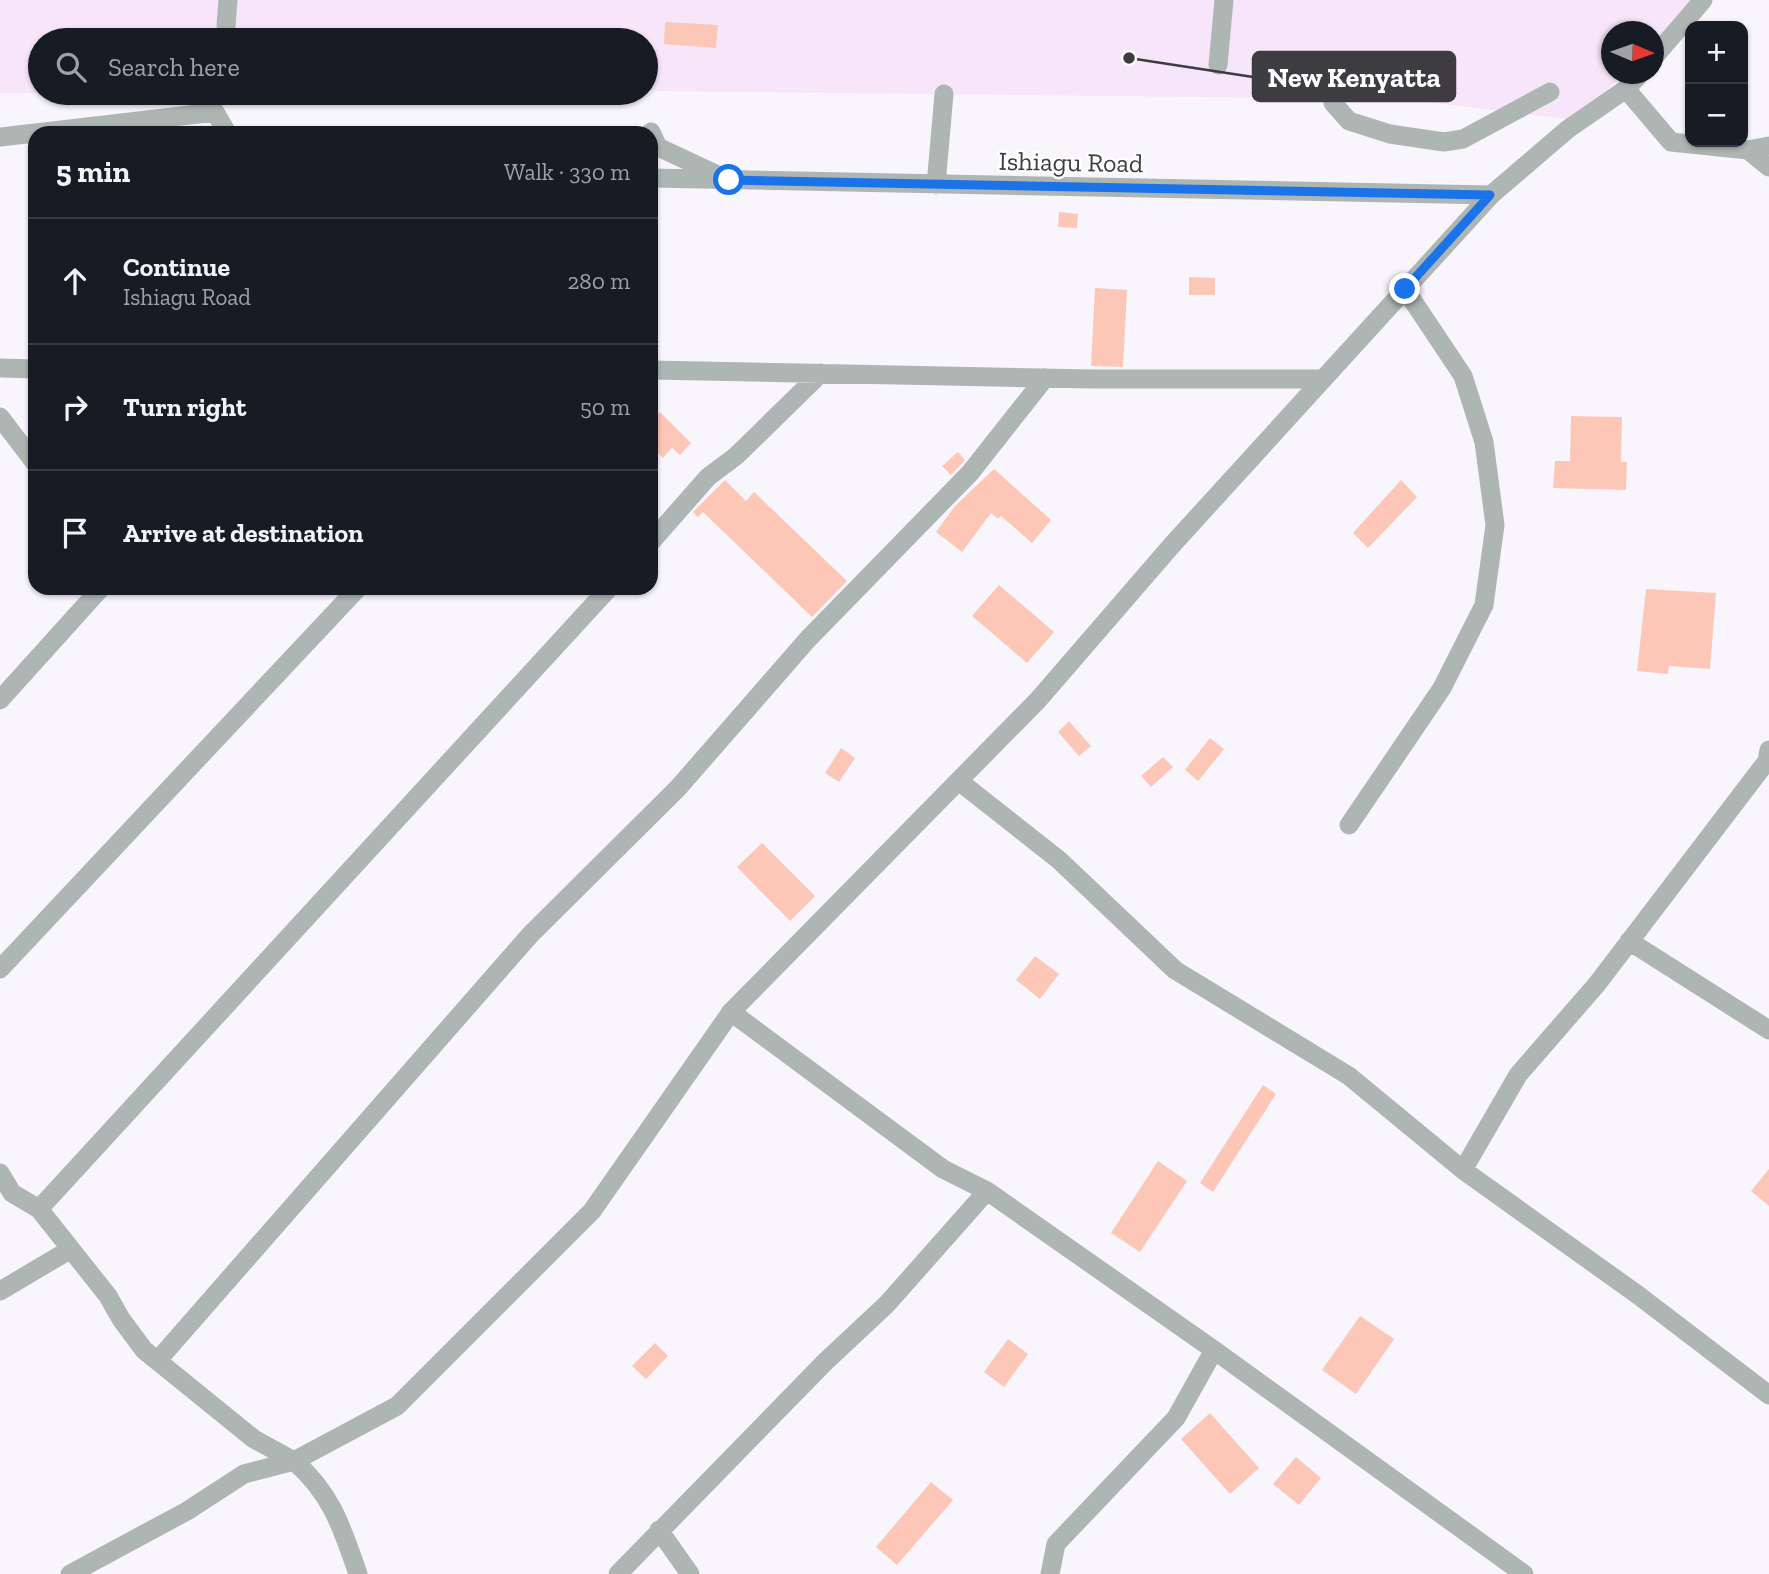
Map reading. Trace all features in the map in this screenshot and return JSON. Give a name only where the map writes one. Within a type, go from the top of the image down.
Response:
[{"type":"street","points":[[226,26],[228,0]]},
{"type":"street","points":[[1217,65],[1224,0]]},
{"type":"street","points":[[1664,45],[1703,0]]},
{"type":"street","points":[[70,1574],[187,1511],[244,1474],[294,1461],[397,1406],[592,1211],[731,1012],[1038,700],[1172,545],[1490,195],[1567,129],[1631,84]]},
{"type":"street","points":[[1626,89],[1671,142],[1748,150],[1769,146]]},
{"type":"street","points":[[1333,103],[1349,121],[1390,134],[1444,142],[1463,139],[1550,92]]},
{"type":"street","points":[[936,186],[944,94]]},
{"type":"street","points":[[95,126],[215,112],[223,126]]},
{"type":"street","points":[[0,137],[28,134]]},
{"type":"street","points":[[658,147],[729,180]]},
{"type":"street","points":[[1748,150],[1769,167]]},
{"type":"street","name":"Ishiagu Road","points":[[658,178],[936,186],[1490,195]]},
{"type":"street","points":[[1349,825],[1442,688],[1478,617],[1483,605],[1494,525],[1484,442],[1463,376],[1405,289]]},
{"type":"street","points":[[0,368],[28,369]]},
{"type":"street","points":[[658,370],[1045,378],[1323,379]]},
{"type":"street","points":[[658,534],[708,477],[736,456],[821,373]]},
{"type":"street","points":[[158,1360],[530,935],[678,788],[808,639],[970,473],[1045,378]]},
{"type":"street","points":[[0,417],[28,454]]},
{"type":"street","points":[[0,700],[95,595]]},
{"type":"street","points":[[0,969],[351,595]]},
{"type":"street","points":[[39,1209],[603,595]]},
{"type":"street","points":[[1463,1170],[1518,1075],[1629,941],[1767,761],[1769,750]]},
{"type":"street","points":[[960,782],[1059,860],[1175,970],[1349,1076],[1463,1170],[1639,1295],[1769,1395]]},
{"type":"street","points":[[1629,941],[1769,1030]]},
{"type":"street","points":[[731,1012],[943,1169],[987,1191],[1214,1350],[1524,1574]]},
{"type":"street","points":[[0,1172],[12,1193],[39,1209],[108,1296],[121,1320],[144,1350],[254,1439],[294,1461],[317,1480],[337,1514],[358,1574]]},
{"type":"street","points":[[618,1574],[887,1304],[987,1191]]},
{"type":"street","points":[[0,1291],[71,1249]]},
{"type":"street","points":[[1050,1574],[1056,1544],[1176,1418],[1214,1350]]},
{"type":"street","points":[[659,1530],[690,1574]]},
{"type":"shaded area","points":[[0,0],[1696,0],[1664,33],[1664,21],[1601,21],[1601,84],[1613,84],[1577,120],[1400,99],[658,91],[658,28],[28,28],[28,93],[0,93]]},
{"type":"building","points":[[665,22],[718,25],[716,48],[664,44]]},
{"type":"building","points":[[1059,212],[1078,214],[1077,228],[1058,227]]},
{"type":"building","points":[[1189,277],[1215,278],[1215,295],[1189,295]]},
{"type":"building","points":[[1095,288],[1127,290],[1123,367],[1091,366]]},
{"type":"building","points":[[660,412],[691,443],[680,455],[672,448],[663,458],[658,453]]},
{"type":"building","points":[[1571,416],[1622,417],[1621,462],[1627,462],[1626,490],[1553,488],[1555,461],[1570,461]]},
{"type":"building","points":[[958,452],[965,460],[951,475],[942,466]]},
{"type":"building","points":[[994,469],[1051,520],[1032,543],[1001,516],[998,519],[991,513],[962,552],[936,532],[955,506]]},
{"type":"building","points":[[725,480],[746,501],[754,492],[847,581],[812,617],[703,512],[698,517],[693,512]]},
{"type":"building","points":[[1401,480],[1417,497],[1368,548],[1353,533]]},
{"type":"building","points":[[999,585],[1054,632],[1027,663],[972,616]]},
{"type":"building","points":[[1646,589],[1716,593],[1710,669],[1669,666],[1668,674],[1637,671]]},
{"type":"building","points":[[1069,721],[1091,746],[1079,756],[1058,732]]},
{"type":"building","points":[[1210,738],[1224,749],[1198,781],[1185,770]]},
{"type":"building","points":[[841,748],[855,758],[839,782],[825,773]]},
{"type":"building","points":[[1163,757],[1173,767],[1151,787],[1141,776]]},
{"type":"building","points":[[762,843],[815,896],[790,921],[737,867]]},
{"type":"building","points":[[1035,956],[1059,974],[1040,999],[1016,980]]},
{"type":"building","points":[[1263,1085],[1276,1094],[1213,1192],[1200,1183]]},
{"type":"building","points":[[1158,1161],[1187,1181],[1140,1252],[1111,1233]]},
{"type":"building","points":[[1769,1169],[1769,1206],[1751,1191]]},
{"type":"building","points":[[1360,1316],[1394,1339],[1356,1394],[1322,1370]]},
{"type":"building","points":[[1008,1339],[1028,1354],[1004,1387],[984,1372]]},
{"type":"building","points":[[655,1343],[668,1356],[646,1379],[632,1366]]},
{"type":"building","points":[[1210,1413],[1259,1468],[1230,1494],[1181,1439]]},
{"type":"building","points":[[1296,1457],[1321,1478],[1299,1505],[1273,1484]]},
{"type":"building","points":[[931,1482],[953,1500],[897,1565],[876,1547]]},
{"type":"place","name":"New Kenyatta","points":[[1129,58]]},
{"type":"route","points":[[729,180],[1490,195],[1405,289]]}]
